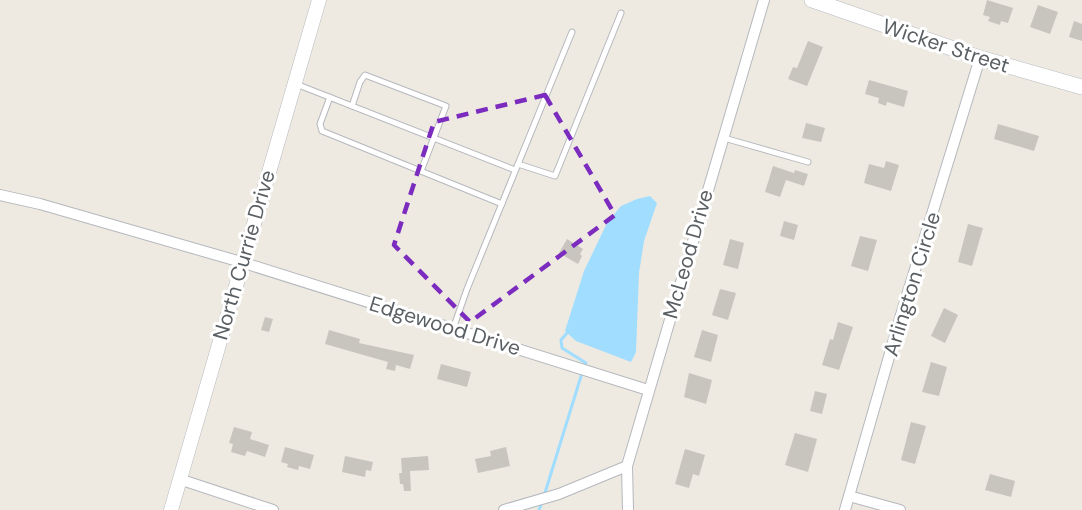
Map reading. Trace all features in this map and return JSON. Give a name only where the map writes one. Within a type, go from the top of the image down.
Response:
[{"type":"main road","name":"Wicker Street","points":[[812,0],[980,58],[1082,87]]},
{"type":"street","name":"North Currie Drive","points":[[171,510],[319,0]]},
{"type":"street","name":"McLeod Drive","points":[[628,510],[627,466],[764,0]]},
{"type":"street","name":"Arlington Circle","points":[[845,510],[901,315],[980,58]]},
{"type":"street","name":"Edgewood Drive","points":[[0,195],[40,204],[242,262],[648,390]]},
{"type":"street","points":[[504,510],[559,494],[627,466]]},
{"type":"street","points":[[179,479],[273,510]]},
{"type":"street","points":[[849,496],[900,510]]},
{"type":"lane","points":[[518,164],[555,176],[621,12]]},
{"type":"lane","points":[[453,329],[467,289],[572,32]]},
{"type":"lane","points":[[352,106],[360,82],[366,75],[446,106],[420,171]]},
{"type":"lane","points":[[294,83],[515,170]]},
{"type":"lane","points":[[330,97],[320,124],[322,131],[502,204]]},
{"type":"lane","points":[[722,137],[808,162]]},
{"type":"highlighted area","points":[[545,95],[615,215],[470,322],[394,245],[434,122]]},
{"type":"water","points":[[650,196],[657,203],[644,241],[639,273],[636,352],[631,362],[576,341],[565,331],[584,271],[607,223],[621,206]]},
{"type":"building","points":[[987,0],[1013,8],[1008,23],[1001,21],[1000,25],[988,21],[990,17],[983,15]]},
{"type":"building","points":[[1038,5],[1058,12],[1050,34],[1030,27]]},
{"type":"building","points":[[1074,21],[1082,24],[1082,41],[1069,37]]},
{"type":"building","points":[[808,41],[823,47],[807,86],[788,79],[793,67],[797,68]]},
{"type":"building","points":[[869,80],[908,91],[904,107],[887,102],[886,106],[878,103],[879,98],[865,94]]},
{"type":"building","points":[[806,123],[825,128],[821,142],[802,138]]},
{"type":"building","points":[[998,124],[1039,136],[1034,151],[994,139]]},
{"type":"building","points":[[886,161],[899,165],[891,191],[864,183],[869,164],[884,168]]},
{"type":"building","points":[[773,166],[794,173],[795,170],[808,174],[804,186],[786,180],[780,197],[765,192]]},
{"type":"building","points":[[784,221],[798,225],[794,240],[780,236]]},
{"type":"building","points":[[968,224],[983,228],[972,266],[958,262]]},
{"type":"building","points":[[860,236],[877,240],[868,271],[851,266]]},
{"type":"building","points":[[567,239],[583,249],[578,264],[559,253]]},
{"type":"building","points":[[730,239],[744,243],[738,269],[723,265]]},
{"type":"building","points":[[720,289],[736,293],[728,320],[712,315]]},
{"type":"building","points":[[944,308],[958,315],[945,343],[931,336]]},
{"type":"building","points":[[265,317],[273,319],[269,332],[261,330]]},
{"type":"building","points":[[838,322],[853,327],[839,370],[822,365]]},
{"type":"building","points":[[329,330],[360,339],[359,343],[414,355],[410,369],[396,365],[395,371],[386,369],[388,362],[325,344]]},
{"type":"building","points":[[702,330],[718,335],[711,362],[694,357]]},
{"type":"building","points":[[931,362],[947,367],[939,396],[922,392]]},
{"type":"building","points":[[441,364],[471,372],[467,387],[437,379]]},
{"type":"building","points":[[689,373],[712,380],[706,404],[684,397]]},
{"type":"building","points":[[815,391],[827,394],[822,414],[810,411]]},
{"type":"building","points":[[911,422],[926,426],[915,464],[901,460]]},
{"type":"building","points":[[234,427],[252,432],[250,439],[269,445],[265,457],[247,451],[245,456],[231,452],[233,444],[229,443]]},
{"type":"building","points":[[795,433],[817,439],[808,472],[785,465]]},
{"type":"building","points":[[285,447],[314,455],[310,469],[299,466],[298,470],[287,467],[288,464],[281,462]]},
{"type":"building","points":[[506,447],[510,466],[478,473],[475,459],[491,456],[490,451]]},
{"type":"building","points":[[685,449],[705,455],[699,476],[693,474],[689,488],[675,484]]},
{"type":"building","points":[[345,456],[373,462],[371,471],[366,470],[365,477],[342,472]]},
{"type":"building","points":[[428,456],[429,470],[410,471],[411,491],[404,491],[403,484],[400,484],[399,473],[402,473],[401,458]]},
{"type":"building","points":[[990,474],[1015,481],[1011,497],[985,490]]},
{"type":"waterway","points":[[567,333],[561,340],[562,348],[586,363],[584,367]]},
{"type":"waterway","points":[[544,496],[582,373]]},
{"type":"waterway","points":[[539,510],[542,502]]}]
